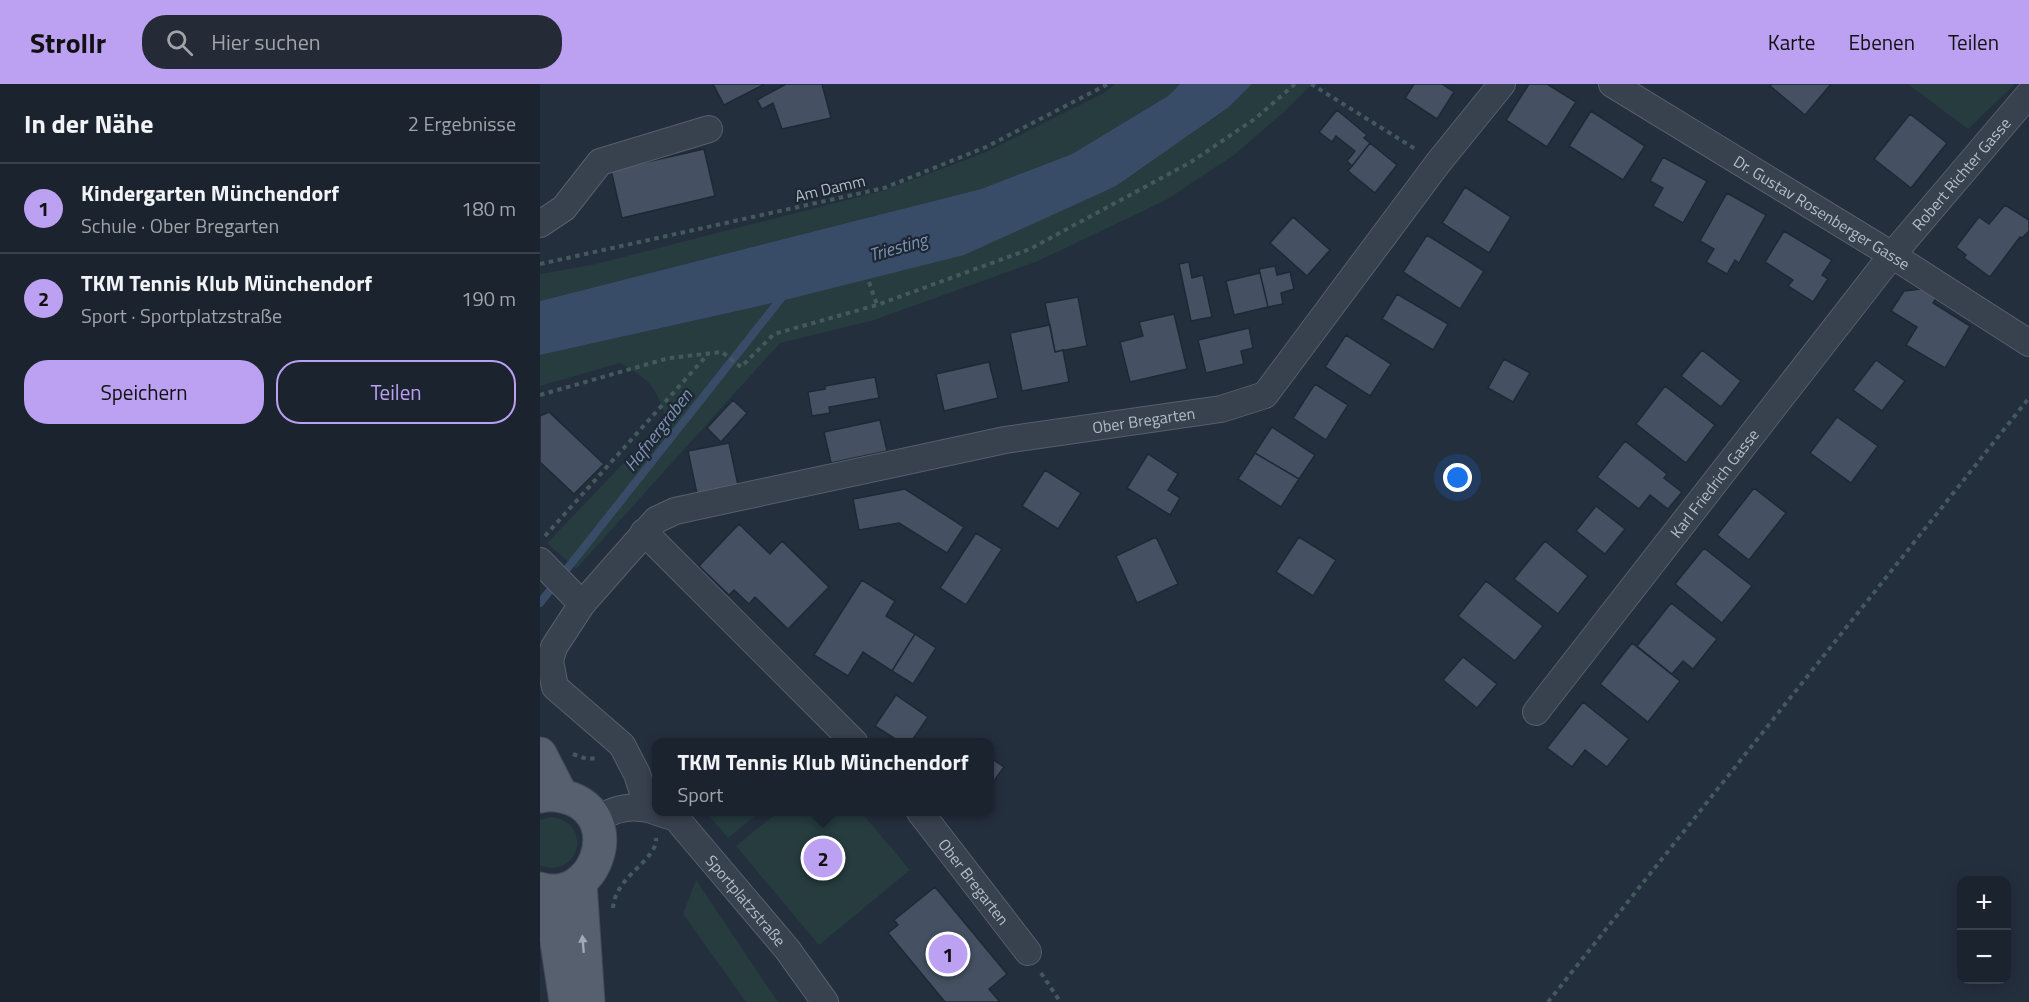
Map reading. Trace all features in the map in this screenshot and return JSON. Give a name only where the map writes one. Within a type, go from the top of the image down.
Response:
[{"type":"main road","points":[[541,756],[550,796],[575,800],[587,809],[600,834],[597,861],[580,883],[562,890],[542,889],[553,916],[566,1002]]},
{"type":"main road","points":[[580,883],[588,1002]]},
{"type":"street","name":"Ober Bregarten","points":[[652,806],[622,745],[555,687],[549,661],[573,596],[656,520],[686,509],[1005,440],[1221,409],[1265,395],[1438,163],[1502,84]]},
{"type":"street","name":"Dr. Gustav Rosenberger Gasse","points":[[1612,84],[1892,255],[2029,343]]},
{"type":"street","name":"Robert Richter Gasse","points":[[1892,255],[2029,94]]},
{"type":"street","points":[[540,224],[564,208],[600,162],[708,129]]},
{"type":"street","name":"Karl Friedrich Gasse","points":[[1536,712],[1892,255]]},
{"type":"street","points":[[644,532],[850,738]]},
{"type":"street","points":[[540,561],[573,596]]},
{"type":"street","name":"Sportplatzstraße","points":[[595,821],[612,810],[634,806],[652,810]]},
{"type":"street","name":"Sportplatzstraße","points":[[670,816],[676,818],[787,949],[825,1002]]},
{"type":"street","name":"Ober Bregarten","points":[[923,816],[1028,952]]},
{"type":"path","name":"Am Damm","points":[[540,264],[884,188],[987,147],[1108,84]]},
{"type":"path","points":[[540,395],[669,358],[722,352],[741,367],[774,334],[877,305],[1030,249],[1191,162],[1256,118],[1295,84]]},
{"type":"path","points":[[1311,84],[1438,163]]},
{"type":"path","points":[[868,282],[877,305]]},
{"type":"path","points":[[540,541],[709,354]]},
{"type":"path","points":[[1548,1002],[2029,398]]},
{"type":"path","points":[[541,756],[560,751],[587,759],[601,757],[622,745]]},
{"type":"path","points":[[614,915],[614,904],[623,882],[653,851],[657,842],[655,816]]},
{"type":"path","points":[[1028,952],[1059,1000],[1057,1002]]},
{"type":"green space","points":[[1115,84],[1180,84],[1168,96],[1072,154],[981,189],[540,301],[540,274],[596,264],[882,191],[984,153],[1104,93]]},
{"type":"green space","points":[[1252,84],[1312,84],[1234,155],[1166,200],[1038,261],[871,321],[780,343],[576,569],[547,543],[666,419],[655,391],[645,379],[620,363],[540,386],[540,355],[777,302],[1116,186],[1229,107]]},
{"type":"green space","points":[[1908,84],[2015,84],[1968,129]]},
{"type":"green space","points":[[709,816],[755,816],[728,838]]},
{"type":"green space","points":[[773,816],[864,816],[910,870],[819,945],[736,846]]},
{"type":"green space","points":[[551,817],[565,821],[573,829],[577,839],[572,858],[564,865],[553,868],[540,865],[540,820]]},
{"type":"green space","points":[[696,880],[778,1002],[746,1002],[683,914]]},
{"type":"water","name":"Triesting","points":[[1180,84],[1252,84],[1229,107],[1116,186],[964,255],[777,302],[540,355],[540,301],[981,189],[1072,154],[1168,96]]},
{"type":"building","points":[[713,84],[765,84],[724,105]]},
{"type":"building","points":[[786,84],[822,84],[831,118],[782,129],[773,103],[762,109],[757,100]]},
{"type":"building","points":[[1414,84],[1442,84],[1454,92],[1437,119],[1405,98]]},
{"type":"building","points":[[1529,84],[1547,84],[1576,102],[1547,147],[1506,120]]},
{"type":"building","points":[[1772,84],[1831,84],[1805,115],[1770,86]]},
{"type":"building","points":[[1337,110],[1367,135],[1364,138],[1370,143],[1352,166],[1347,161],[1355,151],[1336,136],[1332,142],[1319,132]]},
{"type":"building","points":[[1591,111],[1645,146],[1623,180],[1569,146]]},
{"type":"building","points":[[1910,114],[1947,143],[1911,188],[1874,159]]},
{"type":"building","points":[[1370,143],[1397,165],[1375,193],[1348,171]]},
{"type":"building","points":[[704,149],[715,196],[622,218],[611,170]]},
{"type":"building","points":[[1663,157],[1707,181],[1683,223],[1653,206],[1663,188],[1650,181]]},
{"type":"building","points":[[1465,187],[1511,217],[1489,253],[1442,223]]},
{"type":"building","points":[[1727,193],[1766,215],[1739,263],[1735,260],[1727,274],[1706,262],[1714,249],[1700,241]]},
{"type":"building","points":[[2005,205],[2029,220],[2029,231],[2022,238],[2020,237],[1990,277],[1964,258],[1966,255],[1956,247],[1979,217],[1989,224]]},
{"type":"building","points":[[1293,217],[1330,250],[1307,276],[1270,243]]},
{"type":"building","points":[[1784,231],[1832,260],[1822,275],[1828,279],[1813,302],[1788,286],[1793,280],[1765,262]]},
{"type":"building","points":[[1427,235],[1484,271],[1460,309],[1403,272]]},
{"type":"building","points":[[1189,262],[1192,278],[1203,275],[1212,317],[1191,321],[1179,264]]},
{"type":"building","points":[[1275,266],[1277,275],[1290,272],[1294,289],[1281,293],[1283,304],[1268,307],[1259,269]]},
{"type":"building","points":[[1260,273],[1268,307],[1234,315],[1226,281]]},
{"type":"building","points":[[1921,289],[1936,298],[1933,303],[1970,326],[1945,368],[1906,345],[1917,327],[1891,311],[1904,291]]},
{"type":"building","points":[[1397,294],[1448,324],[1433,350],[1382,319]]},
{"type":"building","points":[[1078,297],[1087,346],[1055,352],[1045,303]]},
{"type":"building","points":[[1174,314],[1187,369],[1130,382],[1120,342],[1143,336],[1139,322]]},
{"type":"building","points":[[1050,325],[1055,352],[1063,350],[1069,382],[1022,391],[1010,333]]},
{"type":"building","points":[[1249,328],[1253,348],[1241,351],[1244,364],[1206,373],[1198,340]]},
{"type":"building","points":[[1346,335],[1391,364],[1370,396],[1325,367]]},
{"type":"building","points":[[1702,350],[1741,381],[1721,407],[1681,376]]},
{"type":"building","points":[[1504,359],[1530,373],[1513,402],[1488,388]]},
{"type":"building","points":[[1876,360],[1905,381],[1882,411],[1853,390]]},
{"type":"building","points":[[989,362],[998,398],[944,411],[936,374]]},
{"type":"building","points":[[875,377],[879,398],[829,407],[830,413],[812,416],[808,392],[825,389],[825,386]]},
{"type":"building","points":[[1315,384],[1348,405],[1326,440],[1293,418]]},
{"type":"building","points":[[1665,386],[1715,425],[1686,463],[1636,424]]},
{"type":"building","points":[[733,400],[747,413],[721,442],[707,428]]},
{"type":"building","points":[[549,412],[604,464],[574,494],[540,462],[540,416]]},
{"type":"building","points":[[1837,417],[1878,446],[1851,483],[1810,453]]},
{"type":"building","points":[[880,420],[887,451],[831,463],[824,432]]},
{"type":"building","points":[[1272,427],[1315,455],[1299,479],[1255,453]]},
{"type":"building","points":[[1625,441],[1667,474],[1664,478],[1682,492],[1668,509],[1650,495],[1639,509],[1597,477]]},
{"type":"building","points":[[729,443],[738,485],[697,494],[688,451]]},
{"type":"building","points":[[1255,453],[1299,479],[1281,507],[1238,479]]},
{"type":"building","points":[[1148,454],[1178,474],[1168,490],[1180,498],[1170,515],[1127,488]]},
{"type":"building","points":[[1045,470],[1081,493],[1058,529],[1022,506]]},
{"type":"building","points":[[1754,488],[1786,513],[1749,560],[1717,535]]},
{"type":"building","points":[[905,489],[964,527],[947,553],[899,523],[859,530],[853,499]]},
{"type":"building","points":[[1596,506],[1625,529],[1605,554],[1576,531]]},
{"type":"building","points":[[739,524],[770,554],[782,541],[829,587],[788,629],[755,597],[749,604],[734,590],[729,595],[699,566]]},
{"type":"building","points":[[976,533],[1002,549],[966,605],[940,588]]},
{"type":"building","points":[[1156,537],[1178,584],[1137,603],[1116,556]]},
{"type":"building","points":[[1299,537],[1336,560],[1313,596],[1276,572]]},
{"type":"building","points":[[1545,541],[1588,576],[1558,614],[1514,579]]},
{"type":"building","points":[[1704,548],[1752,586],[1722,623],[1675,584]]},
{"type":"building","points":[[862,580],[895,601],[886,616],[915,634],[892,671],[863,652],[848,676],[814,655]]},
{"type":"building","points":[[1486,581],[1543,626],[1515,661],[1458,616]]},
{"type":"building","points":[[1671,603],[1717,639],[1693,669],[1683,661],[1672,674],[1637,646]]},
{"type":"building","points":[[915,634],[936,648],[913,684],[892,671]]},
{"type":"building","points":[[1632,643],[1680,681],[1648,722],[1600,684]]},
{"type":"building","points":[[1463,657],[1497,684],[1477,708],[1443,680]]},
{"type":"building","points":[[896,695],[928,717],[914,738],[894,738],[875,726]]},
{"type":"building","points":[[1583,702],[1629,739],[1607,767],[1585,750],[1572,767],[1547,748]]},
{"type":"building","points":[[994,760],[1004,767],[994,781]]},
{"type":"building","points":[[935,887],[1007,974],[989,989],[1000,1002],[945,1002],[888,933],[898,925],[894,920]]},
{"type":"waterway","name":"Hafnergraben","points":[[540,603],[783,296]]},
{"type":"place","name":"TKM Tennis Klub Münchendorf","points":[[823,858]]},
{"type":"place","name":"Kindergarten Münchendorf","points":[[948,954]]}]
